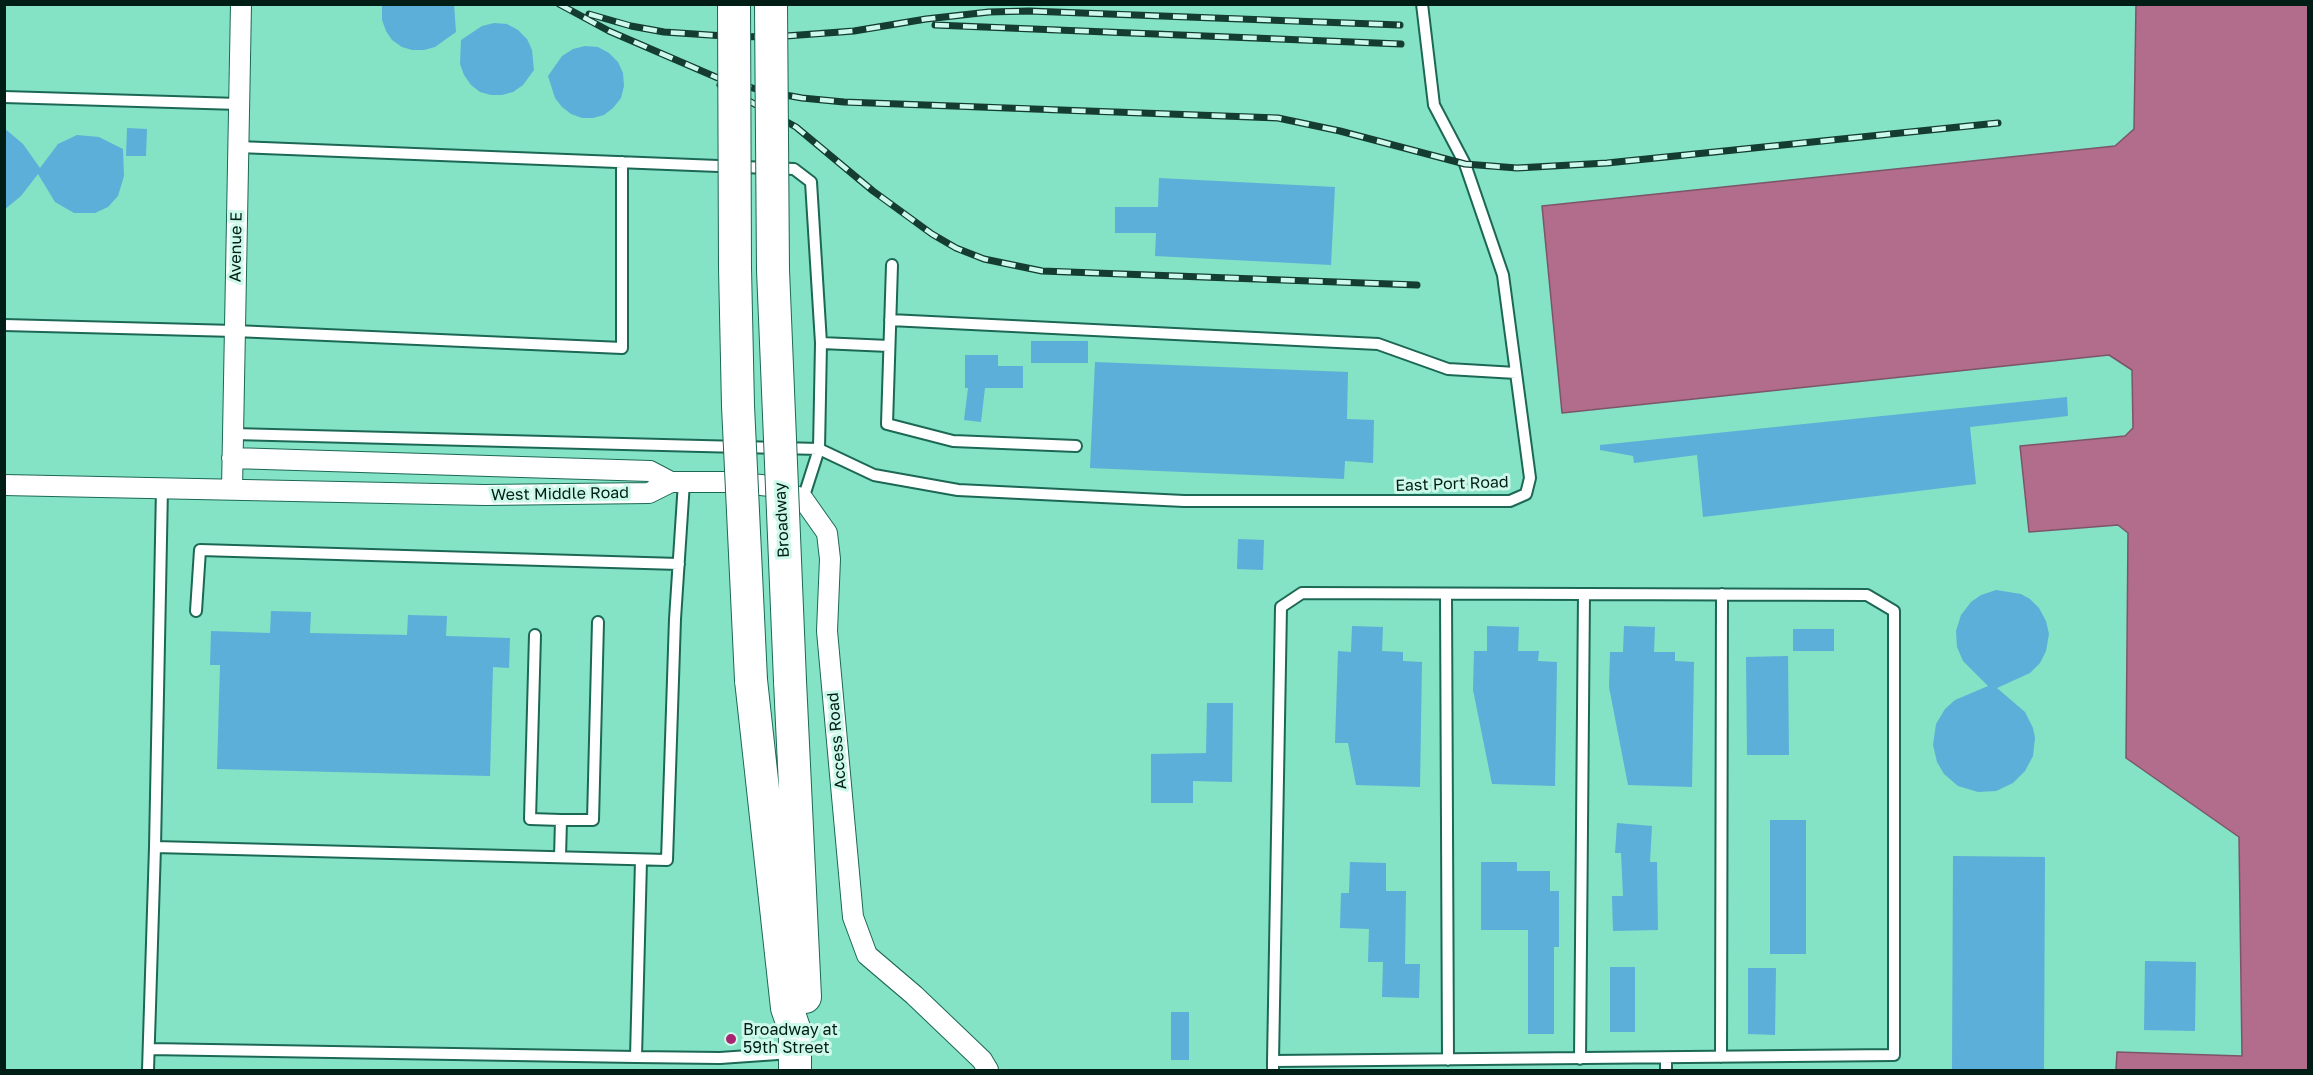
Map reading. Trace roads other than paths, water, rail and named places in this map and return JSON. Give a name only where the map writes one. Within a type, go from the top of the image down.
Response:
[{"type":"main road","points":[[734,4],[734,222],[738,394],[751,680],[787,1008],[795,1051]]},
{"type":"main road","name":"Broadway","points":[[771,4],[774,304],[802,898],[805,1016],[795,1051]]},
{"type":"street","name":"Avenue E","points":[[232,489],[241,4]]},
{"type":"street","name":"West Middle Road","points":[[232,458],[650,471],[678,482]]},
{"type":"street","name":"West Middle Road","points":[[4,485],[485,495],[649,493],[678,482]]},
{"type":"street","points":[[678,482],[733,482],[770,486],[803,499]]},
{"type":"street","name":"Access Road","points":[[803,499],[826,533],[830,559],[827,631],[853,917],[867,955],[931,1011],[982,1060],[988,1071]]},
{"type":"lane","name":"East Port Road","points":[[819,449],[874,475],[958,490],[1184,501],[1510,501],[1526,494],[1530,478],[1503,274],[1465,164],[1434,105],[1422,4]]},
{"type":"lane","points":[[4,97],[239,104]]},
{"type":"lane","points":[[238,147],[794,169],[811,182],[821,343],[819,449],[803,499]]},
{"type":"lane","points":[[4,326],[235,331],[622,348],[622,162]]},
{"type":"lane","points":[[892,265],[887,424],[953,441],[1076,446]]},
{"type":"lane","points":[[890,320],[1378,344],[1448,369],[1516,373]]},
{"type":"lane","points":[[821,343],[890,346]]},
{"type":"lane","points":[[233,434],[819,449]]},
{"type":"lane","points":[[155,847],[667,860],[679,564],[678,482]]},
{"type":"lane","points":[[148,1071],[162,488]]},
{"type":"lane","points":[[196,610],[200,550],[679,564]]},
{"type":"lane","points":[[1302,593],[1584,594],[1867,595],[1894,610],[1894,1055],[1448,1060],[1273,1066],[1281,607],[1302,593]]},
{"type":"lane","points":[[1446,594],[1448,1060]]},
{"type":"lane","points":[[1580,1059],[1584,594]]},
{"type":"lane","points":[[1721,1057],[1722,594]]},
{"type":"lane","points":[[535,635],[530,819],[594,820],[598,622]]},
{"type":"lane","points":[[560,857],[561,820]]},
{"type":"lane","points":[[636,1057],[641,860]]},
{"type":"lane","points":[[149,1049],[720,1058],[795,1051]]},
{"type":"lane","points":[[1666,1058],[1666,1071]]},
{"type":"railway","points":[[559,4],[609,31],[718,78],[763,91],[802,98],[844,102],[1278,118],[1340,131],[1465,164],[1517,168],[1607,163],[1998,123]]},
{"type":"railway","points":[[589,14],[631,26],[664,32],[740,37],[854,31],[926,19],[989,12],[1029,11],[1400,25]]},
{"type":"railway","points":[[935,25],[1401,44]]},
{"type":"railway","points":[[720,85],[796,127],[873,191],[932,234],[956,248],[984,259],[1042,271],[1417,285]]},
{"type":"place","name":"Broadway at 59th Street","points":[[731,1039]]}]
